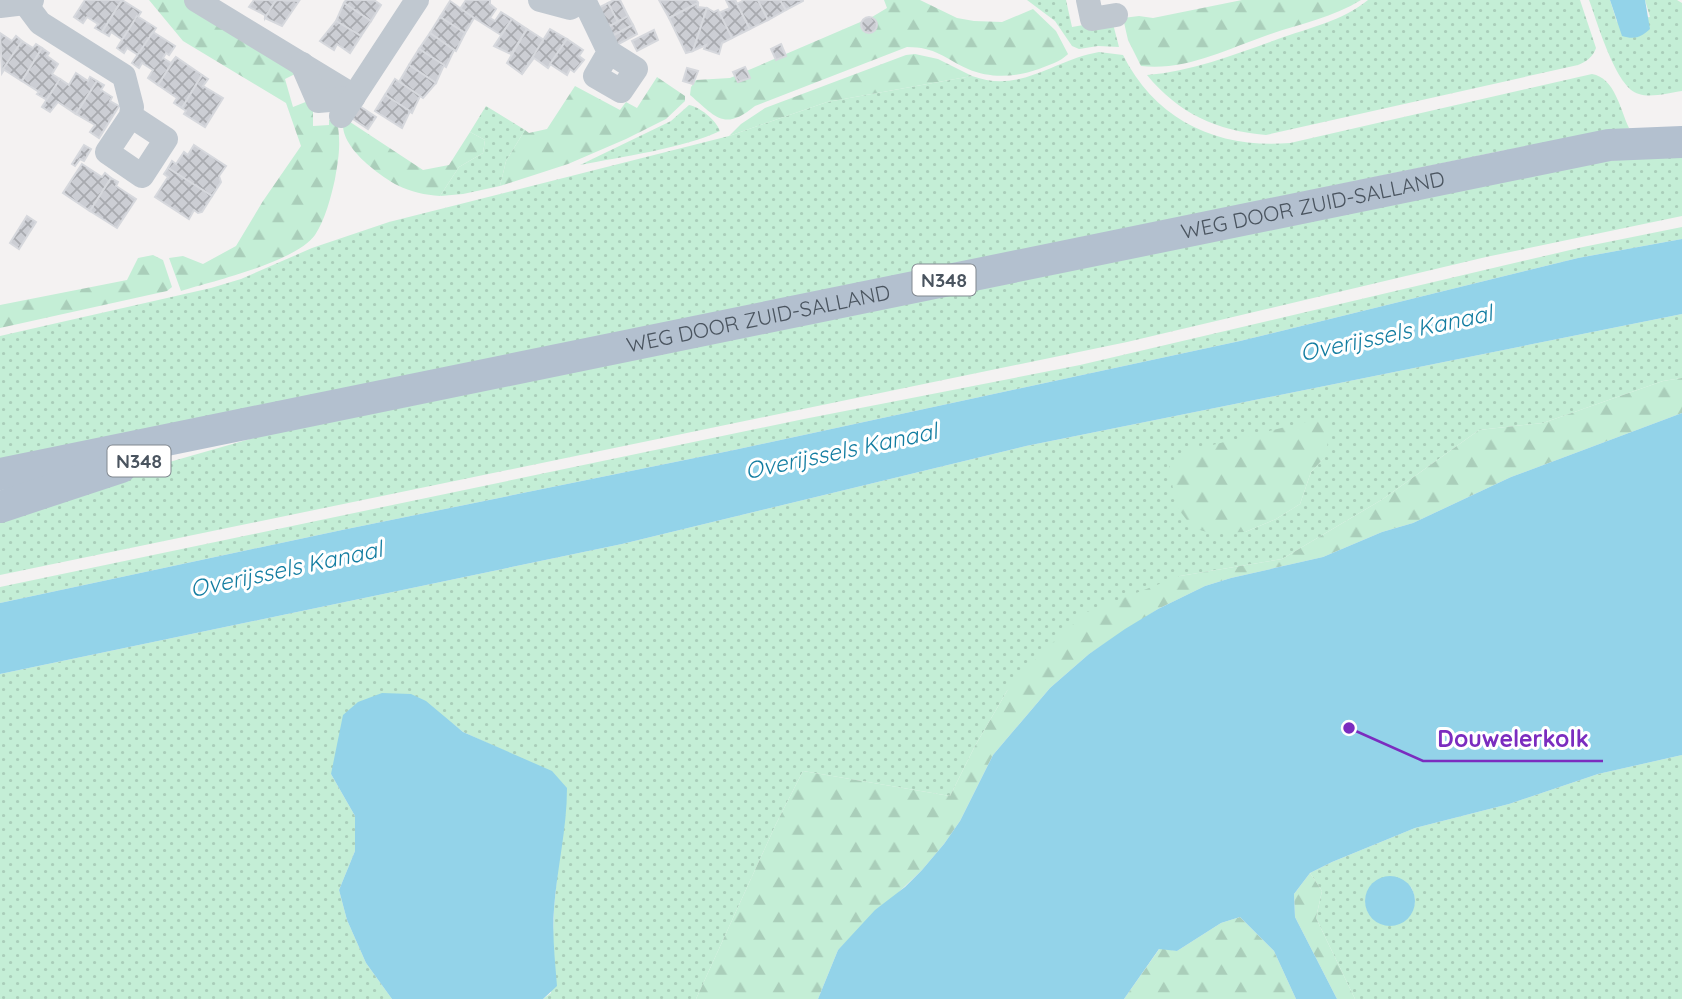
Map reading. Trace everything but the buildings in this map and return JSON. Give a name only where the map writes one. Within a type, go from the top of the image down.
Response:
[{"type":"main road","name":"N348","points":[[1609,145],[1682,132]]},
{"type":"main road","name":"WEG DOOR ZUID-SALLAND","points":[[0,474],[1609,145],[1682,142]]},
{"type":"main road","name":"N348","points":[[0,507],[278,416]]},
{"type":"street","points":[[195,0],[302,64],[349,103],[417,0]]},
{"type":"street","points":[[540,0],[570,8],[584,0],[609,52]]},
{"type":"street","points":[[1088,0],[1092,19],[1115,11]]},
{"type":"street","points":[[13,3],[124,76],[132,107],[131,116]]},
{"type":"green space","points":[[149,0],[185,0],[299,72],[285,79],[293,107],[308,101],[313,109],[313,126],[329,125],[329,120],[337,120],[338,128],[339,150],[335,179],[325,215],[315,235],[291,254],[273,262],[181,291],[169,258],[183,256],[203,264],[236,246],[301,146],[286,103],[183,41]]},
{"type":"green space","points":[[884,0],[920,0],[957,18],[974,21],[1002,22],[1033,9],[1056,31],[1068,54],[1054,63],[1030,72],[995,76],[968,69],[933,51],[907,47],[755,106],[728,120],[714,115],[690,95],[696,80],[730,78],[872,17],[887,8]]},
{"type":"green space","points":[[1027,0],[1066,0],[1072,27],[1112,20],[1119,47],[1079,49],[1072,46],[1055,21]]},
{"type":"green space","points":[[1242,0],[1361,0],[1327,16],[1204,58],[1173,65],[1141,66],[1128,40],[1123,18],[1153,18]]},
{"type":"green space","points":[[1368,0],[1580,0],[1596,48],[1589,59],[1578,65],[1266,135],[1231,129],[1200,118],[1172,100],[1147,75],[1181,70],[1230,56],[1336,19]]},
{"type":"green space","points":[[1589,0],[1610,0],[1617,22],[1650,17],[1645,0],[1677,0],[1682,3],[1682,91],[1649,96],[1631,89],[1615,68]]},
{"type":"green space","points":[[1099,52],[1123,55],[1137,78],[1171,113],[1192,126],[1238,141],[1290,143],[1592,74],[1606,81],[1611,88],[1629,128],[1501,151],[0,461],[0,336],[211,288],[241,279],[312,248],[389,222],[729,136],[827,102],[972,76],[1006,81],[1037,74]]},
{"type":"green space","points":[[915,54],[938,59],[972,76],[827,102],[729,136],[741,124],[765,108],[906,55]]},
{"type":"green space","points":[[657,77],[685,96],[685,101],[666,119],[568,164],[500,186],[506,161],[525,130],[529,133],[547,129],[575,86],[620,110],[626,102],[637,108]]},
{"type":"green space","points":[[689,105],[707,115],[720,131],[671,147],[580,165],[671,121]]},
{"type":"green space","points":[[486,106],[525,130],[506,161],[500,186],[440,196],[459,167],[483,153],[485,140],[470,132]]},
{"type":"green space","points":[[344,118],[423,170],[449,165],[470,132],[485,140],[483,153],[459,167],[440,196],[418,193],[389,180],[360,157],[346,138]]},
{"type":"green space","points":[[1682,152],[1682,216],[1486,257],[1127,342],[0,575],[0,517],[138,471],[278,431],[1575,165]]},
{"type":"green space","points":[[1682,227],[1682,239],[1578,258],[1240,341],[0,603],[0,587],[804,419],[1080,365],[1583,247]]},
{"type":"green space","points":[[153,255],[163,260],[172,287],[167,291],[0,328],[0,305],[127,280],[138,258]]},
{"type":"green space","points":[[1682,314],[1682,378],[1663,381],[1543,423],[1479,430],[1383,499],[1282,559],[1180,576],[1007,691],[950,796],[803,771],[696,999],[543,999],[551,993],[558,867],[514,755],[463,732],[453,724],[331,774],[355,816],[355,851],[339,890],[347,920],[366,963],[392,999],[0,999],[0,674],[622,544],[1026,446]],"holes":[[[1325,457],[1311,472],[1300,504],[1276,519],[1245,532]]]},
{"type":"green space","points":[[1682,378],[1682,413],[1511,477],[1413,523],[1382,532],[1323,557],[1205,586],[1158,609],[1089,654],[1050,688],[993,755],[960,821],[944,844],[922,870],[838,950],[818,999],[696,999],[803,771],[950,796],[1007,691],[1041,653],[1087,612],[1180,576],[1282,559],[1383,499],[1479,430],[1543,423],[1663,381]]},
{"type":"green space","points":[[1318,419],[1330,431],[1325,457],[1311,472],[1300,504],[1276,519],[1245,532],[1210,533],[1193,528],[1176,506],[1169,466],[1188,451]]},
{"type":"green space","points":[[1682,755],[1682,999],[1355,999],[1316,918],[1322,891],[1310,873],[1415,828],[1509,804],[1598,774]],"holes":[[[1386,877],[1411,887],[1414,906],[1401,922],[1390,925],[1371,916],[1366,907],[1366,896],[1372,886]]]},
{"type":"green space","points":[[1310,873],[1322,891],[1316,918],[1355,999],[1337,999],[1295,917],[1294,894]]},
{"type":"green space","points":[[1240,917],[1274,951],[1296,999],[1124,999],[1160,948],[1177,951],[1221,923]]},
{"type":"water","points":[[1610,0],[1645,0],[1650,29],[1638,37],[1622,36]]},
{"type":"water","name":"Overijssels Kanaal","points":[[1682,239],[1682,314],[1026,446],[622,544],[0,674],[0,603],[1240,341],[1578,258]]},
{"type":"water","points":[[1682,413],[1682,755],[1598,774],[1509,804],[1415,828],[1310,873],[1294,894],[1295,917],[1337,999],[1296,999],[1274,951],[1240,917],[1221,923],[1177,951],[1159,949],[1124,999],[818,999],[838,950],[875,910],[922,870],[944,844],[960,821],[993,755],[1050,688],[1089,654],[1125,629],[1205,586],[1323,557],[1382,532],[1413,523],[1511,477]]},
{"type":"water","points":[[382,693],[411,694],[426,701],[463,732],[552,771],[567,788],[553,919],[557,986],[543,999],[392,999],[366,963],[347,920],[339,890],[355,851],[355,816],[331,774],[343,715],[358,702]]},
{"type":"water","points":[[1390,876],[1408,883],[1415,901],[1408,919],[1390,926],[1372,919],[1365,901],[1372,883]]},
{"type":"place","name":"Douwelerkolk","points":[[1349,728]]}]
